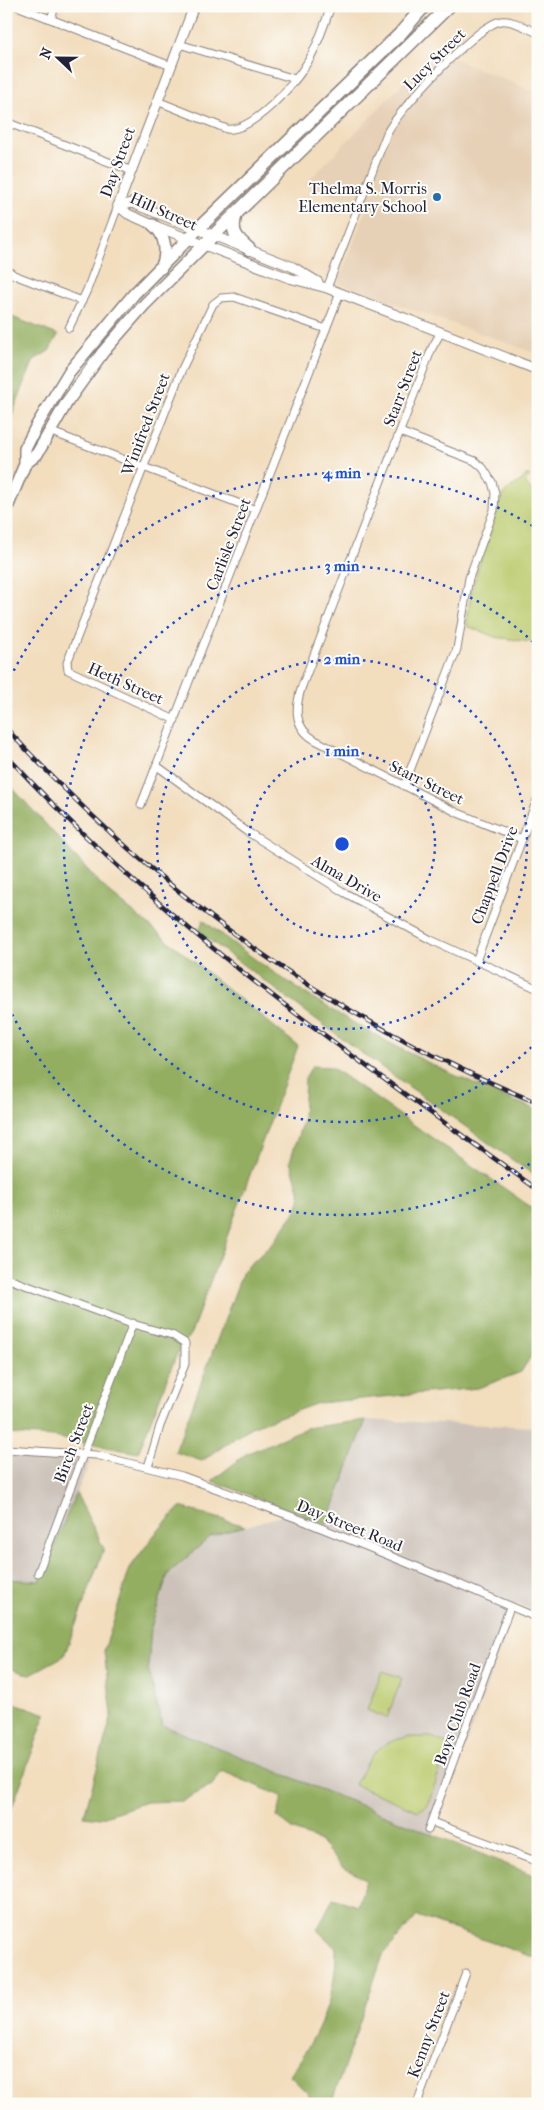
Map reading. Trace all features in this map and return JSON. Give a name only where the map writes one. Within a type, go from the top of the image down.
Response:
[{"type":"highway","points":[[193,234],[400,34],[424,6]]},
{"type":"highway","points":[[214,235],[449,6]]},
{"type":"highway","points":[[236,214],[233,233],[249,249]]},
{"type":"main road","points":[[153,225],[160,230],[164,239],[161,268]]},
{"type":"main road","points":[[6,510],[25,464],[25,449],[69,372],[112,318],[193,234]]},
{"type":"main road","points":[[25,464],[37,454],[49,431],[103,352],[145,304],[214,235]]},
{"type":"street","points":[[17,6],[171,66]]},
{"type":"street","points":[[51,19],[55,6]]},
{"type":"street","name":"Day Street","points":[[69,328],[82,301],[194,6]]},
{"type":"street","points":[[157,101],[231,129],[247,125],[280,95],[306,65],[314,51],[330,6]]},
{"type":"street","name":"Lucy Street","points":[[327,288],[387,133],[405,106],[463,48],[495,22],[505,20],[538,32]]},
{"type":"street","points":[[179,44],[295,78]]},
{"type":"street","points":[[6,122],[132,170]]},
{"type":"street","name":"Hill Street","points":[[118,206],[132,203],[193,234],[205,245],[289,278],[327,288],[538,370]]},
{"type":"street","name":"Hill Street","points":[[118,206],[128,214],[153,225],[193,234],[214,235],[293,266],[327,288]]},
{"type":"street","points":[[6,270],[14,275],[82,301]]},
{"type":"street","name":"Carlisle Street","points":[[142,805],[340,293]]},
{"type":"street","name":"Winifred Street","points":[[68,670],[71,654],[143,468],[182,369],[210,309],[218,299],[225,296],[242,298],[326,329]]},
{"type":"street","name":"Starr Street","points":[[441,332],[432,348],[306,677],[296,709],[300,726],[310,738],[458,813],[522,838]]},
{"type":"street","points":[[49,431],[256,510]]},
{"type":"street","points":[[400,432],[475,462],[483,468],[492,482],[495,500],[469,578],[457,649],[404,786]]},
{"type":"street","name":"Heth Street","points":[[68,670],[175,720]]},
{"type":"street","name":"Alma Drive","points":[[157,766],[168,772],[246,831],[319,878],[398,922],[476,961],[538,989]]},
{"type":"street","name":"Chappell Drive","points":[[476,961],[538,797]]},
{"type":"street","points":[[6,1278],[172,1335],[185,1343],[185,1364],[160,1426],[147,1467]]},
{"type":"street","name":"Birch Street","points":[[38,1572],[133,1323]]},
{"type":"street","name":"Day Street Road","points":[[6,1449],[84,1454],[147,1467],[190,1479],[304,1521],[538,1618]]},
{"type":"street","name":"Boys Club Road","points":[[428,1830],[510,1607]]},
{"type":"street","points":[[432,1822],[538,1862]]},
{"type":"street","name":"Kenny Street","points":[[417,2104],[466,1973]]},
{"type":"shaded area","name":"Thelma S. Morris Elementary School","points":[[434,51],[538,93],[538,346],[535,353],[338,283],[367,208],[305,185]]},
{"type":"shaded area","points":[[366,1420],[538,1427],[538,1611],[516,1604],[433,1836],[162,1725],[148,1668],[151,1627],[168,1574],[211,1536],[295,1512],[327,1524]]},
{"type":"shaded area","points":[[6,1454],[90,1461],[40,1581],[6,1579]]},
{"type":"green space","points":[[12,317],[58,335],[49,351],[34,360],[6,429],[6,328]]},
{"type":"green space","points":[[526,475],[529,475],[529,478],[525,483],[538,496],[538,643],[495,637],[467,626],[475,577],[501,498]]},
{"type":"green space","points":[[6,781],[108,892],[298,1046],[191,1333],[176,1356],[138,1453],[54,1437],[6,1434]]},
{"type":"green space","points":[[203,920],[281,977],[363,1028],[449,1073],[538,1110],[538,1178],[356,1049],[199,932]]},
{"type":"green space","points":[[312,1066],[331,1067],[538,1212],[538,1345],[521,1372],[478,1388],[318,1403],[251,1427],[202,1461],[175,1452],[243,1271],[271,1245],[298,1208],[301,1195],[290,1161],[303,1120],[305,1078]]},
{"type":"green space","points":[[366,1420],[327,1524],[212,1481],[246,1454],[306,1428]]},
{"type":"green space","points":[[76,1493],[104,1549],[64,1656],[29,1675],[6,1667],[6,1579],[40,1581]]},
{"type":"green space","points":[[180,1507],[245,1526],[211,1536],[168,1574],[151,1627],[148,1668],[162,1725],[538,1877],[538,1959],[417,1916],[383,1955],[331,2104],[310,2104],[309,2095],[290,2076],[317,2030],[324,2015],[333,1984],[336,1948],[317,1930],[333,1898],[358,1906],[366,1879],[343,1868],[320,1841],[294,1830],[277,1817],[283,1797],[222,1771],[212,1785],[183,1801],[146,1802],[99,1818],[84,1816],[112,1714],[104,1651],[130,1568],[155,1534]]},
{"type":"green space","points":[[382,1671],[402,1678],[387,1718],[367,1710]]},
{"type":"green space","points":[[6,1700],[46,1714],[6,1824]]},
{"type":"green space","points":[[408,1737],[432,1737],[449,1745],[427,1806],[418,1811],[355,1785],[369,1759],[380,1747]]},
{"type":"railway","points":[[6,728],[64,789],[124,845],[186,897],[251,946],[318,991],[388,1032],[461,1069],[538,1103]]},
{"type":"railway","points":[[6,755],[67,818],[129,877],[194,933],[329,1038],[538,1190]]},
{"type":"place","name":"Thelma S. Morris Elementary School","points":[[437,197]]}]
